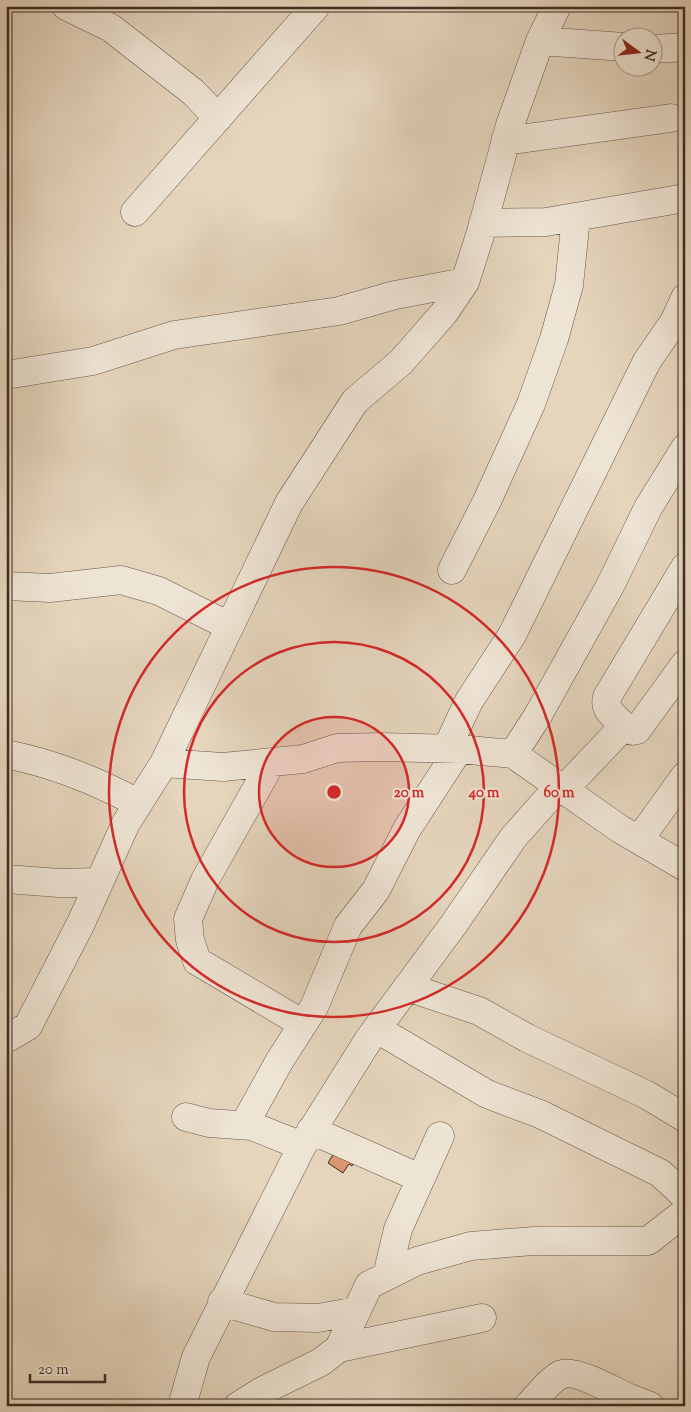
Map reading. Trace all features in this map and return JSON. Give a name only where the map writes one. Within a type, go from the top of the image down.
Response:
[{"type":"street","points":[[66,6],[111,28],[193,92],[218,118]]},
{"type":"street","points":[[135,212],[316,6]]},
{"type":"street","points":[[6,1039],[28,1026],[81,923],[126,823],[164,763],[289,503],[356,401],[401,362],[444,313],[465,282],[505,141],[540,41],[557,6]]},
{"type":"street","points":[[540,41],[614,46]]},
{"type":"street","points":[[664,48],[685,47]]},
{"type":"street","points":[[505,141],[671,118]]},
{"type":"street","points":[[483,223],[546,222],[685,198]]},
{"type":"street","points":[[452,570],[488,502],[508,452],[531,404],[554,339],[569,285],[576,218]]},
{"type":"street","points":[[6,375],[94,361],[174,335],[339,312],[395,295],[465,282]]},
{"type":"street","points":[[244,1125],[267,1082],[314,1007],[348,926],[376,890],[406,829],[453,749],[469,701],[512,635],[648,361],[674,322],[685,298]]},
{"type":"street","points":[[513,754],[537,717],[610,586],[648,508],[685,448]]},
{"type":"street","points":[[685,567],[607,697],[605,703],[607,709],[629,730],[637,730],[685,664]]},
{"type":"street","points":[[6,586],[50,588],[121,580],[159,591],[229,626]]},
{"type":"street","points":[[182,1406],[196,1357],[306,1138],[377,1029],[454,924],[513,838],[624,726]]},
{"type":"street","points":[[164,763],[223,767],[271,763],[303,760],[337,748],[453,749],[513,754],[639,840],[685,867]]},
{"type":"street","points":[[6,754],[46,762],[98,782],[138,803]]},
{"type":"street","points":[[271,763],[205,880],[188,919],[190,940],[197,961],[303,1024]]},
{"type":"street","points":[[639,840],[685,776]]},
{"type":"street","points":[[6,879],[59,883],[99,882]]},
{"type":"street","points":[[407,986],[479,1011],[560,1055],[647,1095],[685,1118]]},
{"type":"street","points":[[377,1029],[488,1094],[540,1114],[660,1173],[685,1196]]},
{"type":"street","points":[[186,1117],[209,1123],[252,1126],[306,1138],[420,1178]]},
{"type":"street","points":[[387,1276],[398,1229],[440,1136]]},
{"type":"street","points":[[339,1348],[369,1285],[417,1261],[471,1246],[534,1241],[648,1241],[685,1212]]},
{"type":"street","points":[[222,1302],[274,1317],[318,1318],[357,1311]]},
{"type":"street","points":[[238,1406],[262,1391],[321,1362],[339,1348],[482,1318]]},
{"type":"street","points":[[528,1406],[554,1380],[564,1373],[577,1374],[632,1403]]},
{"type":"building","points":[[339,1144],[358,1155],[352,1166],[349,1164],[343,1173],[328,1163]]}]
